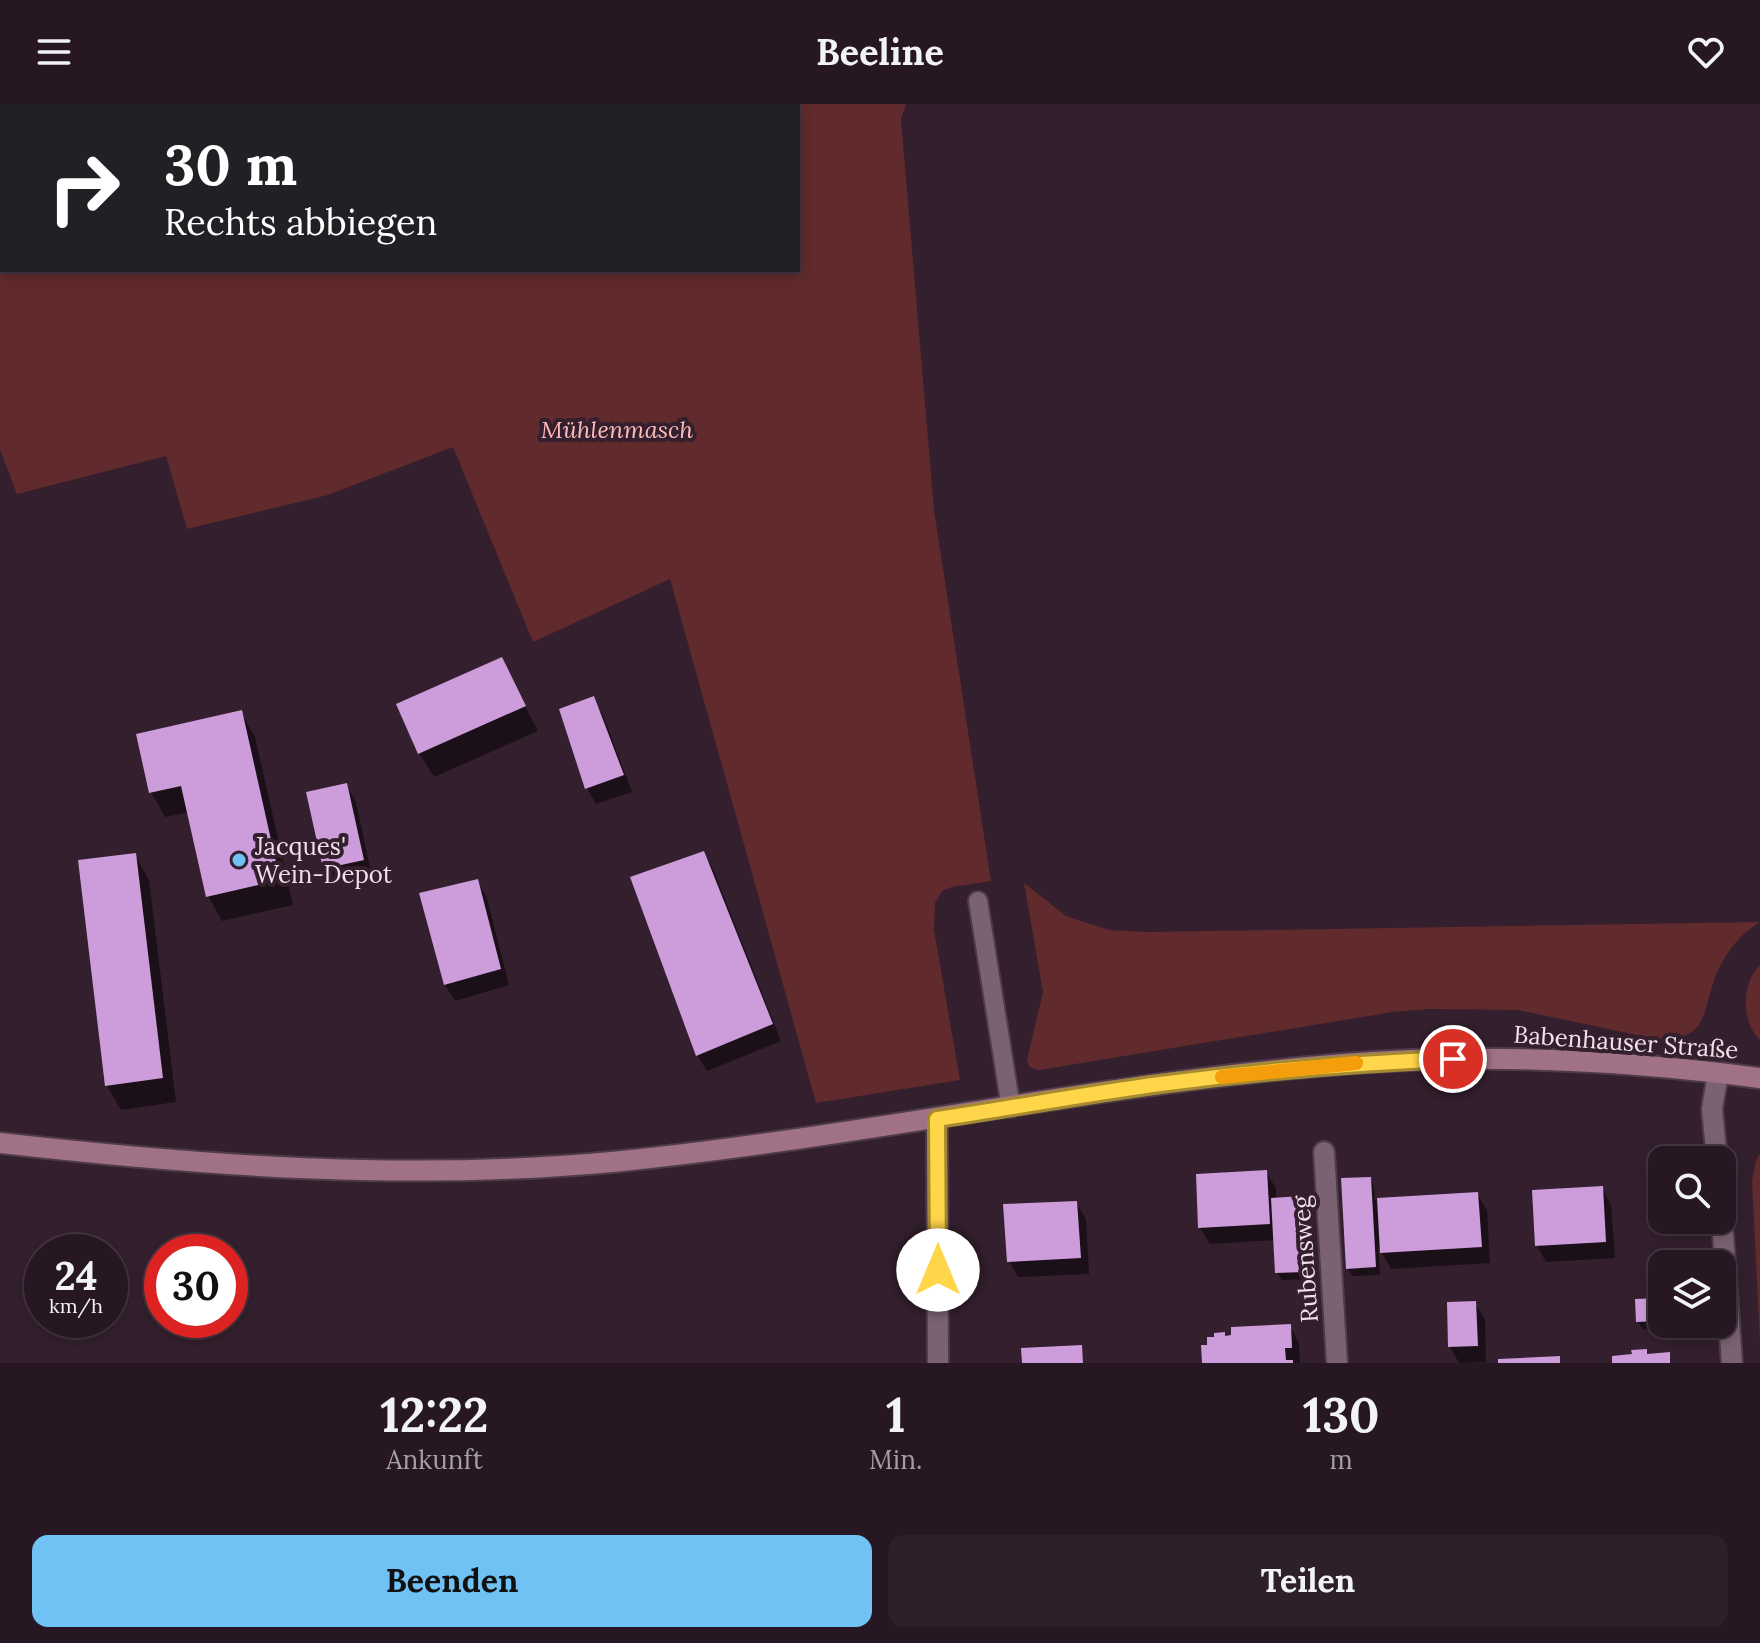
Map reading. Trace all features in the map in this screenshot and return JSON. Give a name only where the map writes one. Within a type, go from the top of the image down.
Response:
[{"type":"main road","name":"Babenhauser Straße","points":[[0,1143],[180,1162],[286,1169],[415,1172],[520,1169],[614,1161],[937,1119],[1159,1084],[1344,1064],[1546,1059],[1760,1078]]},
{"type":"street","points":[[1716,1146],[1712,1109],[1718,1073]]},
{"type":"street","points":[[937,1119],[938,1363]]},
{"type":"street","name":"Rubensweg","points":[[1324,1152],[1337,1363]]},
{"type":"street","points":[[1723,1234],[1732,1363]]},
{"type":"lane","points":[[978,901],[1011,1108]]},
{"type":"green space","name":"Mühlenmasch","points":[[800,104],[906,104],[901,119],[934,510],[991,881],[952,887],[942,891],[935,903],[934,930],[960,1080],[816,1103],[670,579],[533,642],[453,447],[328,495],[187,529],[166,456],[17,494],[0,450],[0,272],[800,272]]},
{"type":"green space","points":[[1024,883],[1066,916],[1109,930],[1146,932],[1760,922],[1740,938],[1724,959],[1701,1022],[1686,1035],[1673,1038],[1656,1039],[1518,1010],[1428,1009],[1393,1012],[1039,1070],[1029,1067],[1027,1060],[1043,992]]},
{"type":"green space","points":[[1760,965],[1760,1040],[1749,1023],[1746,1002],[1749,982]]},
{"type":"green space","points":[[1760,1154],[1760,1343],[1752,1181]]},
{"type":"building","points":[[502,657],[526,706],[418,754],[396,704]]},
{"type":"building","points":[[594,696],[624,775],[585,789],[559,709]]},
{"type":"building","points":[[242,710],[280,880],[206,897],[181,786],[149,793],[136,734]]},
{"type":"building","points":[[347,783],[364,860],[323,869],[306,792]]},
{"type":"building","points":[[704,851],[773,1024],[696,1056],[630,877]]},
{"type":"building","points":[[136,853],[163,1078],[105,1086],[78,860]]},
{"type":"building","points":[[478,879],[501,969],[444,985],[419,893]]},
{"type":"building","points":[[1267,1170],[1270,1224],[1198,1228],[1196,1174]]},
{"type":"building","points":[[1371,1177],[1376,1267],[1346,1269],[1341,1178]]},
{"type":"building","points":[[1603,1186],[1606,1242],[1535,1246],[1532,1190]]},
{"type":"building","points":[[1478,1192],[1482,1247],[1380,1253],[1377,1198]]},
{"type":"building","points":[[1301,1196],[1305,1272],[1275,1273],[1271,1198]]},
{"type":"building","points":[[1077,1201],[1081,1258],[1007,1262],[1003,1204]]},
{"type":"building","points":[[1635,1299],[1648,1299],[1648,1322],[1636,1322]]},
{"type":"building","points":[[1476,1301],[1478,1346],[1448,1347],[1447,1302]]},
{"type":"building","points":[[1291,1324],[1292,1348],[1285,1348],[1286,1360],[1293,1360],[1293,1363],[1202,1363],[1201,1345],[1207,1345],[1207,1337],[1214,1337],[1214,1333],[1225,1332],[1225,1336],[1231,1335],[1231,1327]]},
{"type":"building","points":[[1082,1345],[1083,1363],[1022,1363],[1021,1348]]},
{"type":"building","points":[[1647,1349],[1647,1354],[1670,1352],[1670,1363],[1612,1363],[1612,1356]]},
{"type":"building","points":[[1560,1356],[1560,1363],[1498,1363],[1498,1359]]},
{"type":"slow traffic","points":[[1222,1077],[1356,1063]]},
{"type":"place","name":"Jacques' Wein-Depot","points":[[239,860]]},
{"type":"route","points":[[938,1270],[937,1119],[1235,1075],[1344,1064],[1453,1059]]}]
